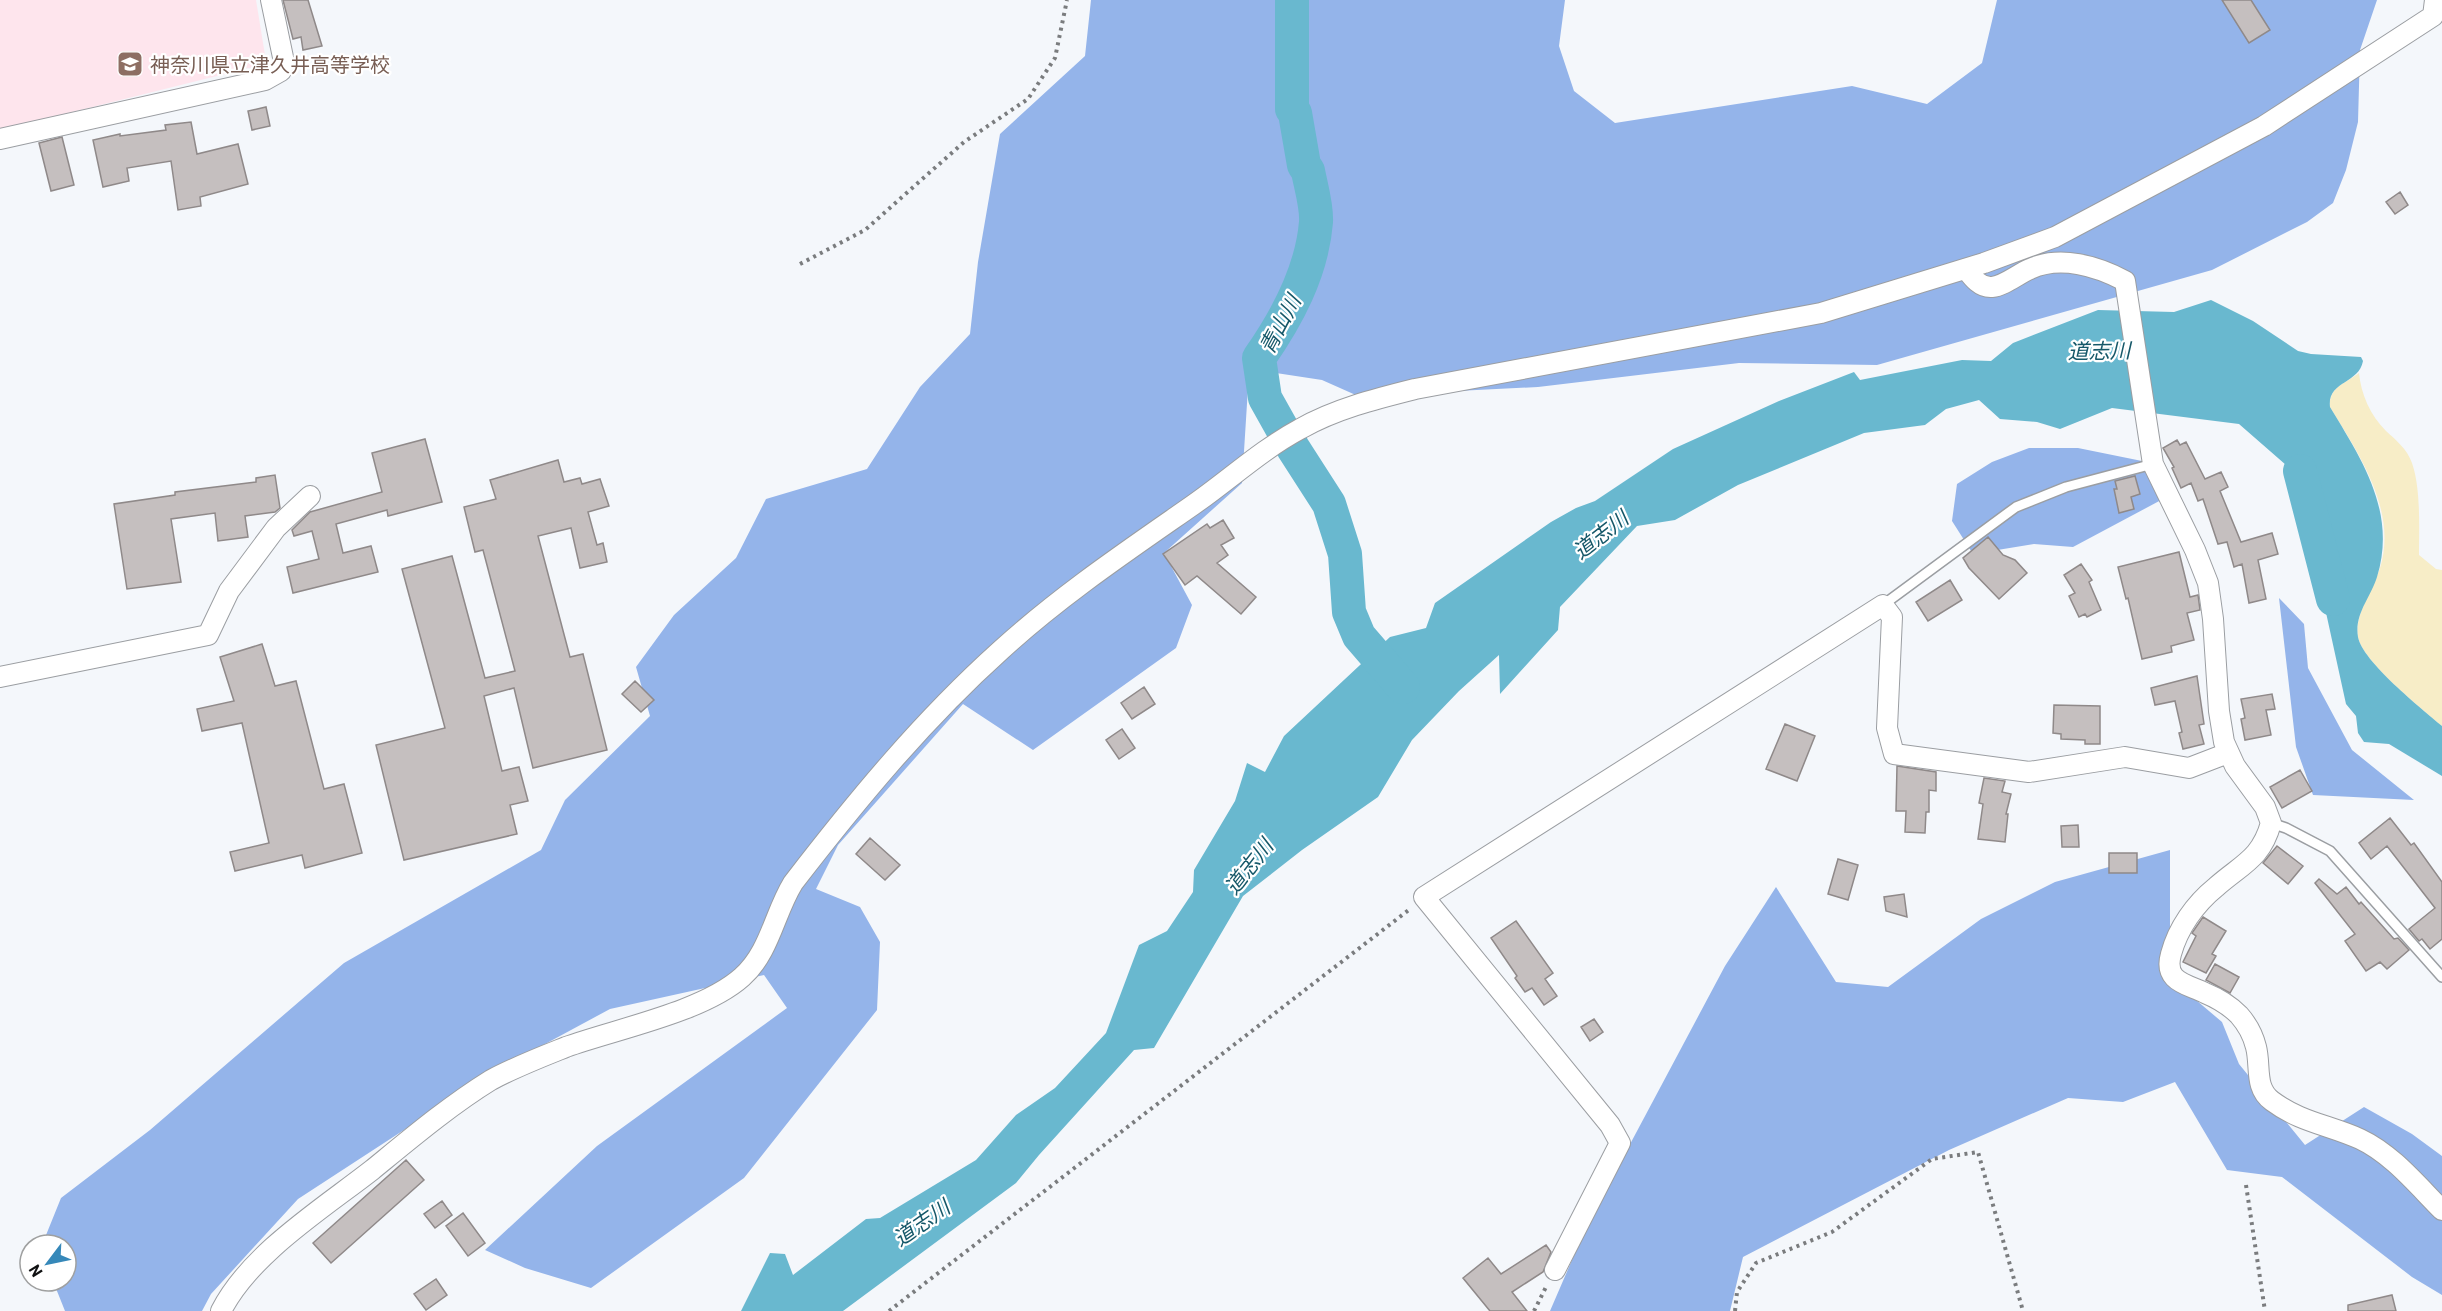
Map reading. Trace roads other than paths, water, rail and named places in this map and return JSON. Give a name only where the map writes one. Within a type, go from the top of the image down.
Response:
[{"type":"street","points":[[0,139],[265,80],[281,71],[284,62],[271,0]]},
{"type":"street","points":[[222,1311],[241,1278],[279,1244],[436,1120],[490,1081],[513,1069],[568,1047],[699,1002],[731,986],[743,977],[765,947],[785,896],[793,883],[892,759],[942,706],[1007,644],[1080,586],[1229,479],[1264,451],[1299,429],[1356,405],[1415,389],[1821,313],[1966,269],[2055,237],[2264,126],[2433,16],[2435,0]]},
{"type":"street","points":[[1966,269],[1976,281],[1985,287],[1993,287],[2040,266],[2062,262],[2096,268],[2125,281],[2153,464],[2195,550],[2208,583],[2213,619],[2219,711],[2228,753],[2265,807],[2271,823],[2259,853],[2214,888],[2198,904],[2183,927],[2170,956],[2173,977],[2180,983],[2227,1005],[2247,1025],[2256,1048],[2260,1084],[2264,1093],[2271,1100],[2298,1118],[2345,1133],[2376,1147],[2442,1210]]},
{"type":"street","points":[[0,677],[208,635],[229,591],[276,528],[310,496]]},
{"type":"street","points":[[1555,1270],[1620,1143],[1610,1125],[1424,897],[1883,605],[1892,617],[1887,728],[1894,754],[2029,772],[2125,757],[2188,768],[2228,753]]},
{"type":"lane","points":[[1883,605],[2016,507],[2066,487],[2153,464]]},
{"type":"lane","points":[[2271,823],[2286,828],[2330,852],[2442,977]]},
{"type":"water","points":[[2211,300],[2253,321],[2298,351],[2361,357],[2363,361],[2356,374],[2338,387],[2330,399],[2330,407],[2354,447],[2373,487],[2383,530],[2382,553],[2377,577],[2358,621],[2358,637],[2370,659],[2381,671],[2442,726],[2442,776],[2389,744],[2364,742],[2358,733],[2356,716],[2346,704],[2318,576],[2324,539],[2286,465],[2239,424],[2112,408],[2060,429],[2037,422],[2000,419],[1979,400],[1946,409],[1925,425],[1864,433],[1738,485],[1675,520],[1637,526],[1560,607],[1558,630],[1500,694],[1499,655],[1459,691],[1412,740],[1378,797],[1302,850],[1243,896],[1154,1048],[1134,1050],[1016,1183],[843,1311],[741,1311],[770,1253],[785,1254],[793,1275],[866,1219],[880,1218],[976,1160],[1016,1115],[1055,1088],[1106,1033],[1139,945],[1167,931],[1193,892],[1194,870],[1235,801],[1247,763],[1265,772],[1284,736],[1390,637],[1426,628],[1435,603],[1551,522],[1576,508],[1595,501],[1673,449],[1779,401],[1854,372],[1860,380],[1962,360],[1991,361],[2013,343],[2098,310],[2174,312]]},
{"type":"waterway","name":"青山川","points":[[1292,0],[1292,109],[1295,113],[1304,165],[1308,171],[1316,210],[1316,222],[1314,241],[1304,276],[1288,311],[1259,358],[1265,398],[1293,448],[1329,504],[1345,554],[1349,612],[1359,636],[1403,687]]},
{"type":"waterway","name":"道志川","points":[[2300,471],[2333,599]]},
{"type":"place","name":"神奈川県立津久井高等学校","points":[[130,64]]}]
